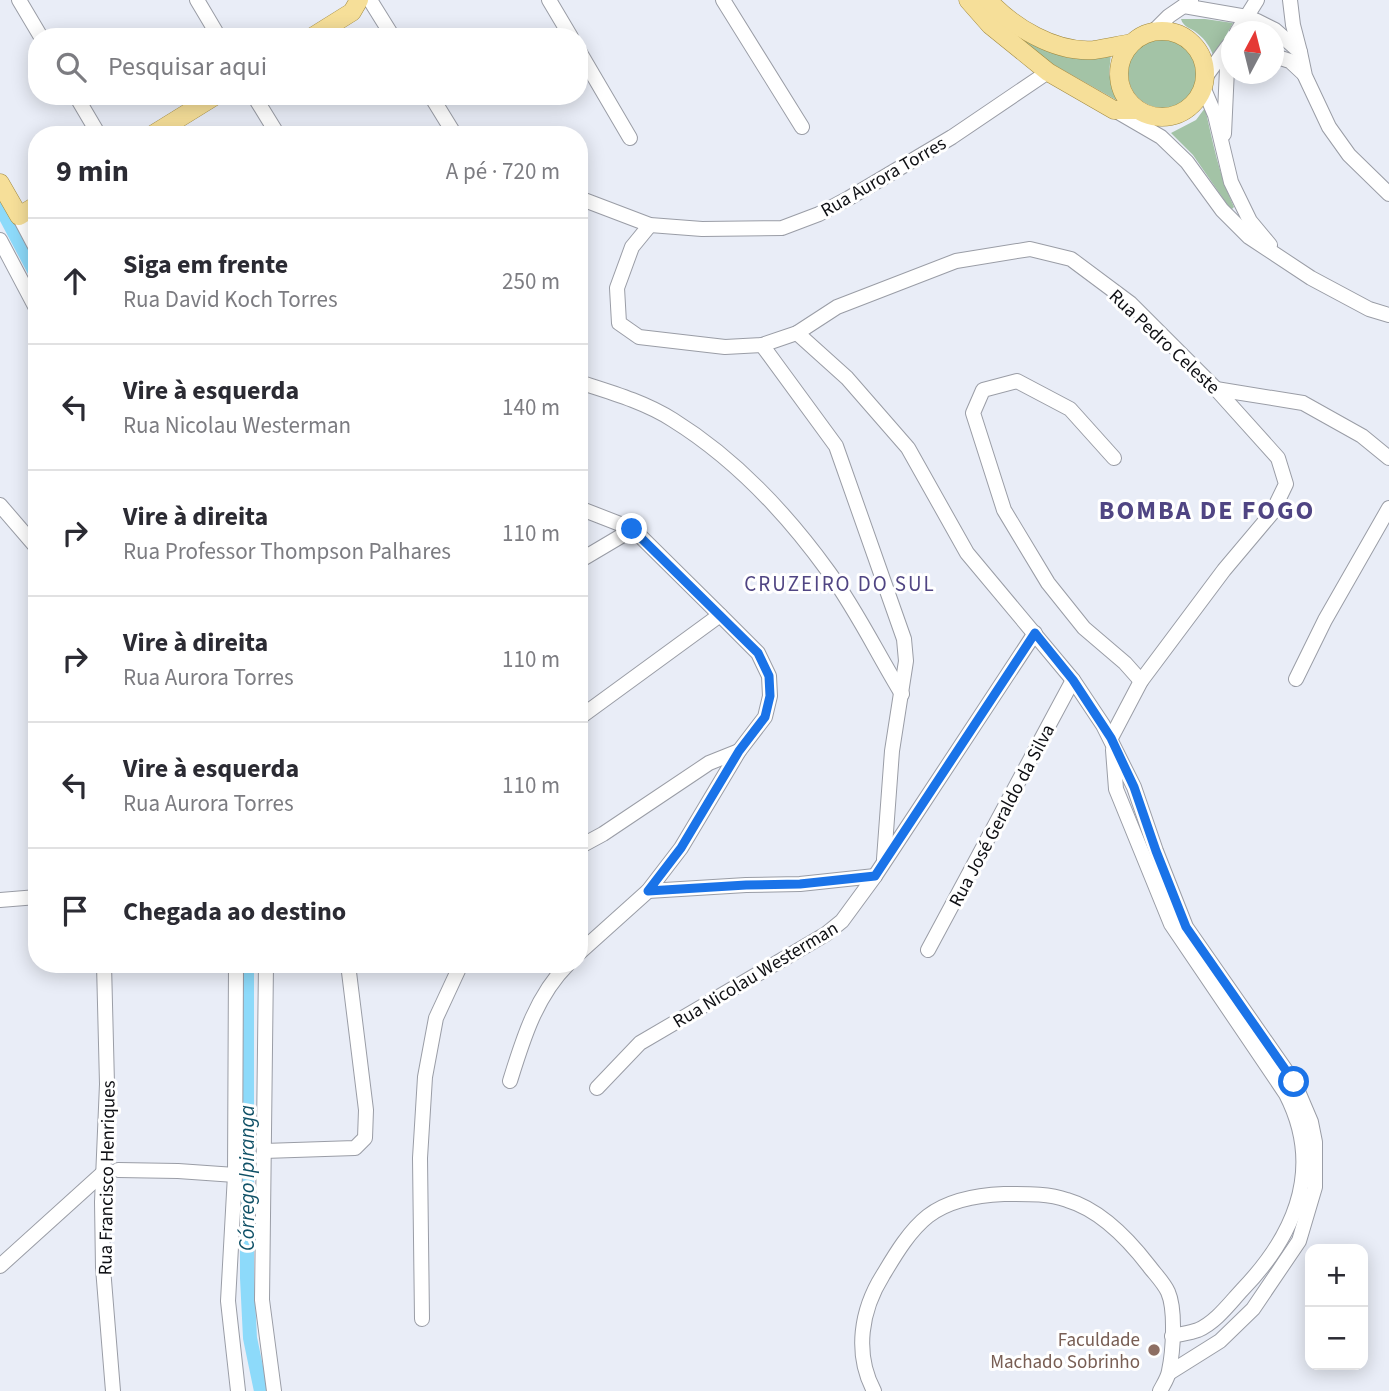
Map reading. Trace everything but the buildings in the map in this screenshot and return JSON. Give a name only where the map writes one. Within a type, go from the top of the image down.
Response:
[{"type":"main road","points":[[968,0],[990,25],[1048,72],[1114,110],[1141,111],[1169,117],[1181,113],[1198,98],[1204,83],[1204,65],[1199,53],[1180,35],[1153,32],[1132,43],[1092,50],[1070,48],[1048,42],[1004,18],[988,0]]},
{"type":"main road","points":[[325,28],[356,6]]},
{"type":"main road","points":[[1048,42],[1108,41],[1148,28],[1169,16]]},
{"type":"main road","points":[[1132,43],[1119,66],[1119,80],[1123,93],[1141,111]]},
{"type":"main road","points":[[167,126],[200,105]]},
{"type":"main road","points":[[0,183],[19,216],[28,210]]},
{"type":"street","points":[[19,0],[36,28]]},
{"type":"street","points":[[197,0],[214,28]]},
{"type":"street","points":[[356,6],[371,0],[388,28]]},
{"type":"street","points":[[549,0],[565,28]]},
{"type":"street","points":[[723,0],[802,127]]},
{"type":"street","points":[[1244,21],[1257,0]]},
{"type":"street","points":[[1290,0],[1306,76],[1329,127],[1349,155],[1389,194]]},
{"type":"street","points":[[1153,32],[1169,16],[1188,3],[1247,17],[1275,30],[1300,52]]},
{"type":"street","points":[[1204,83],[1221,57]]},
{"type":"street","points":[[1284,59],[1290,61],[1306,76]]},
{"type":"street","points":[[588,66],[630,138]]},
{"type":"street","name":"Rua Aurora Torres","points":[[588,201],[650,225],[702,229],[782,228],[849,198],[929,150],[1048,72]]},
{"type":"street","points":[[1204,83],[1221,73]]},
{"type":"street","points":[[1204,83],[1215,115],[1231,181],[1250,221],[1278,254]]},
{"type":"street","points":[[1224,160],[1228,84]]},
{"type":"street","points":[[81,105],[94,126]]},
{"type":"street","points":[[260,105],[272,126]]},
{"type":"street","points":[[436,105],[449,126]]},
{"type":"street","points":[[1114,110],[1161,137]]},
{"type":"street","points":[[1141,111],[1161,137],[1187,162],[1222,210],[1249,237],[1311,278],[1369,309],[1389,315]]},
{"type":"street","points":[[19,216],[28,233]]},
{"type":"street","name":"Rua Pedro Celeste","points":[[650,225],[632,247],[617,288],[618,323],[639,337],[725,347],[762,345],[797,333],[837,307],[956,261],[1030,249],[1071,259],[1130,303],[1216,388],[1278,458],[1286,484],[1272,513],[1224,570],[1141,681],[1112,742]]},
{"type":"street","points":[[0,240],[28,293]]},
{"type":"street","points":[[797,333],[847,378],[908,448],[967,553],[1073,680],[1112,742],[1134,787],[1186,927],[1294,1082],[1311,1122],[1315,1142],[1315,1187],[1299,1241],[1254,1308],[1220,1341],[1169,1373]]},
{"type":"street","points":[[762,345],[836,446],[904,639],[906,660],[892,751],[884,861]]},
{"type":"street","points":[[1114,458],[1070,410],[1017,382],[984,390],[973,413],[1004,510],[1048,583],[1084,628],[1125,663],[1141,681]]},
{"type":"street","points":[[588,385],[671,418],[716,451],[759,489],[829,572],[902,694]]},
{"type":"street","points":[[1216,388],[1303,403],[1362,436],[1389,458]]},
{"type":"street","points":[[0,505],[28,538]]},
{"type":"street","points":[[1296,679],[1325,620],[1389,508]]},
{"type":"street","points":[[588,512],[632,529],[758,653],[769,676],[770,696],[765,717],[739,751],[681,848],[648,891],[588,945]]},
{"type":"street","points":[[588,556],[632,529]]},
{"type":"street","points":[[588,711],[720,615]]},
{"type":"street","name":"Rua Nicolau Westerman","points":[[597,1088],[640,1043],[842,922],[1035,633]]},
{"type":"street","name":"Rua José Geraldo da Silva","points":[[928,950],[1073,680]]},
{"type":"street","points":[[1112,742],[1116,789],[1171,924],[1286,1094],[1303,1148],[1300,1198],[1279,1246],[1256,1276],[1215,1319],[1199,1329],[1172,1336]]},
{"type":"street","points":[[588,842],[709,763],[739,751]]},
{"type":"street","points":[[648,891],[800,884],[875,876]]},
{"type":"street","points":[[0,900],[28,898]]},
{"type":"street","name":"Rua Francisco Henriques","points":[[104,973],[111,1171],[103,1268],[113,1391]]},
{"type":"street","points":[[236,973],[235,1175],[228,1301],[238,1391]]},
{"type":"street","points":[[266,973],[262,1300],[274,1391]]},
{"type":"street","points":[[264,1151],[355,1148],[365,1138],[366,1110],[349,973]]},
{"type":"street","points":[[422,1319],[419,1158],[425,1077],[436,1018],[457,973]]},
{"type":"street","points":[[510,1082],[522,1040],[538,1004],[559,973]]},
{"type":"street","points":[[0,1266],[111,1171],[178,1171],[235,1175]]},
{"type":"street","points":[[874,1391],[868,1380],[861,1348],[863,1318],[872,1293],[899,1248],[928,1216],[957,1201],[986,1195],[1039,1194],[1069,1200],[1088,1210],[1129,1240],[1168,1291],[1172,1336],[1169,1373],[1160,1391]]},
{"type":"green space","points":[[1181,19],[1221,21],[1221,44],[1214,57],[1205,41]]},
{"type":"green space","points":[[1001,23],[1111,53],[1109,74],[1118,101],[1049,62]]},
{"type":"green space","points":[[1156,38],[1170,38],[1183,44],[1192,53],[1198,73],[1196,86],[1188,98],[1170,108],[1156,108],[1143,102],[1134,93],[1128,80],[1128,66],[1134,53],[1143,44]]},
{"type":"green space","points":[[1205,108],[1220,171],[1234,207],[1232,209],[1193,155],[1171,133],[1196,120]]},
{"type":"waterway","name":"Córrego Ipiranga","points":[[0,206],[28,259]]},
{"type":"waterway","name":"Córrego Ipiranga","points":[[247,973],[247,1278],[250,1338],[261,1391]]},
{"type":"place","name":"Faculdade Machado Sobrinho","points":[[1154,1350]]},
{"type":"district","name":"BOMBA DE FOGO","points":[[1207,510]]},
{"type":"district","name":"CRUZEIRO DO SUL","points":[[840,584]]},
{"type":"route","points":[[632,529],[758,653],[769,676],[770,696],[765,717],[739,751],[681,848],[648,891],[800,884],[875,876],[1035,633],[1073,680],[1111,738],[1134,787],[1186,927],[1294,1082]]}]
